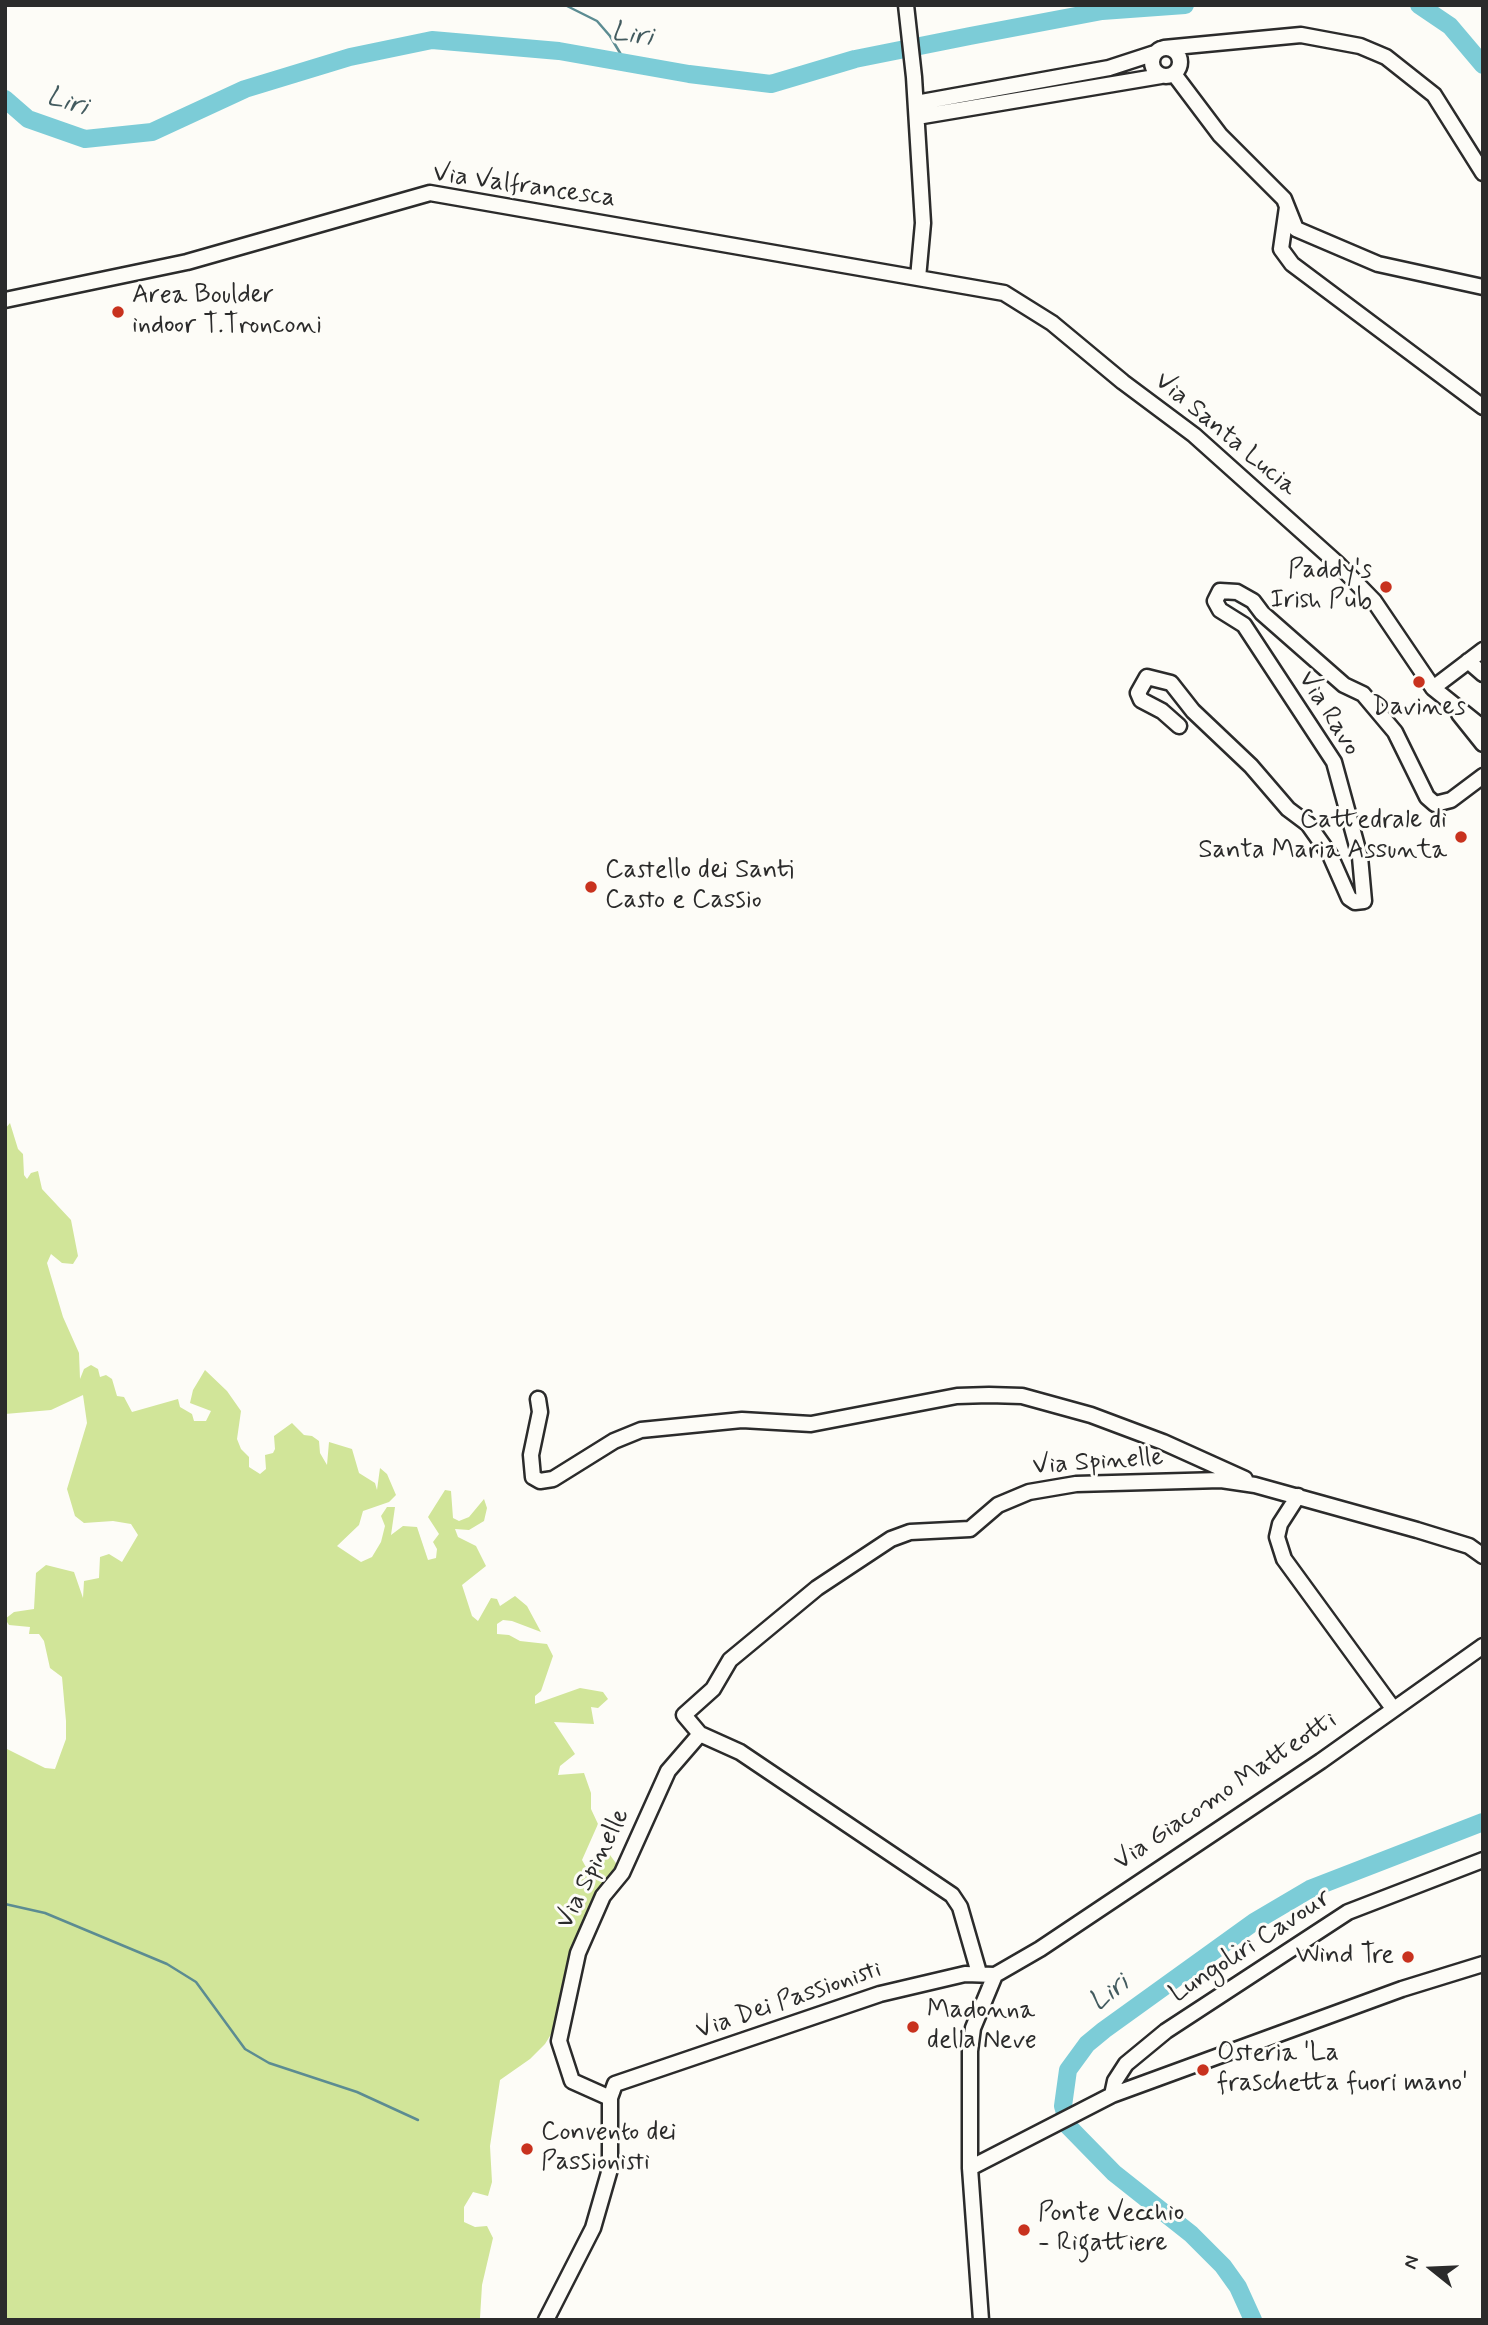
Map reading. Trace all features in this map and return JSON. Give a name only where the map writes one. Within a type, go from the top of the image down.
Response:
[{"type":"street","points":[[906,5],[915,77],[923,223],[918,278]]},
{"type":"street","points":[[917,110],[1109,68],[1160,50],[1301,35],[1360,46],[1387,57],[1434,95],[1483,173]]},
{"type":"street","points":[[917,110],[1168,75],[1180,67],[1179,57],[1174,50],[1160,50]]},
{"type":"street","points":[[1160,50],[1152,66],[1168,75],[1220,135],[1288,205],[1296,229],[1345,253],[1378,264],[1483,287]]},
{"type":"street","name":"Via Valfrancesca","points":[[5,300],[187,262],[430,193],[918,278]]},
{"type":"street","points":[[1288,205],[1281,248],[1292,264],[1483,407]]},
{"type":"street","name":"Via Santa Lucia","points":[[918,278],[1013,296],[1052,323],[1123,382],[1194,435],[1338,564],[1374,601],[1433,688],[1450,702]]},
{"type":"street","name":"Via Ravo","points":[[1179,726],[1162,711],[1141,700],[1138,693],[1147,677],[1171,683],[1193,711],[1251,766],[1289,809],[1308,824],[1330,855],[1349,898],[1355,902],[1364,901],[1360,857],[1350,831],[1334,762],[1244,625],[1220,610],[1215,601],[1220,591],[1237,592],[1253,601],[1344,685],[1363,694],[1395,732],[1427,796],[1435,804],[1451,800],[1483,776]]},
{"type":"street","points":[[1433,688],[1483,650]]},
{"type":"street","points":[[1468,662],[1483,674]]},
{"type":"street","points":[[1450,702],[1483,728]]},
{"type":"street","points":[[1450,702],[1483,744]]},
{"type":"street","points":[[538,1399],[540,1412],[531,1455],[533,1477],[540,1481],[553,1479],[614,1441],[640,1430],[742,1420],[811,1424],[957,1396],[989,1395],[1022,1396],[1091,1415],[1163,1441],[1255,1485]]},
{"type":"street","name":"Via Spinelle","points":[[610,2098],[572,2081],[559,2041],[576,1965],[603,1896],[622,1873],[668,1771],[700,1734],[684,1715],[713,1689],[730,1660],[817,1588],[891,1539],[910,1532],[970,1530],[1006,1500],[1055,1487],[1221,1480],[1298,1496],[1469,1546],[1483,1556]]},
{"type":"street","points":[[1298,1496],[1280,1524],[1279,1547],[1284,1559],[1306,1594],[1392,1707]]},
{"type":"street","name":"Via Giacomo Matteotti","points":[[995,1975],[1041,1949],[1321,1761],[1392,1707],[1483,1646]]},
{"type":"street","points":[[700,1734],[740,1752],[953,1895],[960,1907],[979,1973]]},
{"type":"street","name":"Lungoliri Cavour","points":[[1107,2097],[1126,2064],[1166,2031],[1348,1912],[1412,1884],[1483,1860]]},
{"type":"street","points":[[970,2168],[1107,2097],[1402,1989],[1483,1964]]},
{"type":"street","name":"Via Dei Passionisti","points":[[610,2098],[615,2084],[880,1994],[979,1973],[995,1975]]},
{"type":"street","points":[[981,2320],[970,2168],[969,2098],[973,2028],[995,1975]]},
{"type":"street","points":[[546,2320],[593,2228],[610,2169],[610,2098]]},
{"type":"green space","points":[[10,1123],[18,1149],[23,1154],[24,1175],[27,1179],[31,1173],[38,1171],[42,1189],[71,1220],[78,1256],[73,1264],[62,1263],[51,1254],[47,1263],[63,1317],[79,1353],[80,1379],[84,1369],[91,1365],[98,1369],[100,1377],[106,1375],[112,1379],[117,1396],[124,1397],[132,1412],[178,1399],[180,1407],[192,1414],[194,1421],[206,1421],[211,1411],[190,1403],[193,1390],[205,1370],[227,1391],[241,1411],[237,1439],[241,1449],[249,1457],[249,1467],[260,1474],[266,1469],[265,1455],[273,1453],[275,1449],[274,1436],[292,1423],[304,1435],[319,1441],[320,1453],[327,1465],[329,1442],[352,1449],[359,1473],[375,1483],[377,1490],[380,1468],[387,1474],[396,1495],[389,1502],[363,1511],[359,1525],[337,1546],[361,1562],[372,1557],[381,1542],[385,1526],[381,1516],[387,1507],[395,1507],[391,1535],[403,1526],[417,1527],[428,1560],[436,1558],[437,1549],[433,1542],[439,1534],[428,1517],[445,1490],[451,1491],[453,1518],[459,1521],[469,1517],[484,1499],[487,1508],[484,1521],[469,1530],[455,1529],[458,1537],[476,1546],[486,1566],[462,1585],[472,1616],[478,1621],[491,1598],[497,1599],[500,1606],[515,1596],[527,1606],[541,1632],[503,1620],[497,1624],[497,1634],[509,1635],[520,1641],[547,1644],[553,1656],[541,1691],[535,1696],[535,1704],[580,1688],[603,1692],[608,1699],[598,1708],[591,1707],[594,1724],[554,1722],[575,1754],[560,1766],[558,1775],[584,1773],[591,1793],[591,1809],[598,1824],[582,1860],[587,1869],[598,1857],[610,1855],[618,1866],[603,1887],[558,2023],[545,2044],[530,2059],[500,2080],[490,2146],[492,2182],[488,2196],[473,2192],[464,2207],[464,2222],[475,2227],[487,2226],[493,2238],[482,2285],[480,2318],[476,2320],[5,2320],[5,1748],[45,1768],[55,1769],[66,1739],[66,1721],[62,1677],[50,1668],[44,1641],[39,1634],[29,1634],[30,1627],[9,1625],[5,1619],[14,1612],[34,1609],[36,1573],[46,1565],[74,1572],[83,1598],[84,1581],[99,1578],[100,1557],[109,1554],[122,1562],[138,1535],[131,1524],[113,1521],[84,1523],[75,1516],[67,1489],[87,1423],[83,1395],[51,1410],[5,1414],[5,1129]]},
{"type":"waterway","points":[[565,5],[597,21],[610,36],[626,63]]},
{"type":"waterway","name":"Liri","points":[[5,99],[28,119],[85,139],[152,132],[245,89],[350,57],[432,40],[559,51],[689,74],[771,84],[855,59],[970,36],[1102,11],[1185,5]]},
{"type":"waterway","name":"Liri","points":[[1419,5],[1450,26],[1483,65]]},
{"type":"waterway","name":"Liri","points":[[1253,2320],[1238,2287],[1223,2266],[1191,2234],[1114,2173],[1069,2127],[1063,2106],[1068,2070],[1087,2044],[1104,2030],[1254,1922],[1310,1889],[1483,1822]]},
{"type":"waterway","points":[[5,1904],[45,1913],[167,1964],[196,1982],[245,2049],[269,2063],[357,2092],[418,2120]]},
{"type":"place","name":"Area Boulder indoor T.Tronconi","points":[[118,312]]},
{"type":"place","name":"Paddy's Irish Pub","points":[[1386,587]]},
{"type":"place","name":"Davines","points":[[1419,682]]},
{"type":"place","name":"Cattedrale di Santa Maria Assunta","points":[[1461,837]]},
{"type":"place","name":"Castello dei Santi Casto e Cassio","points":[[591,887]]},
{"type":"place","name":"Wind Tre","points":[[1408,1957]]},
{"type":"place","name":"Madonna della Neve","points":[[913,2027]]},
{"type":"place","name":"Osteria 'La fraschetta fuori mano'","points":[[1203,2070]]},
{"type":"place","name":"Convento dei Passionisti","points":[[527,2149]]},
{"type":"place","name":"Ponte Vecchio - Rigattiere","points":[[1024,2230]]}]
